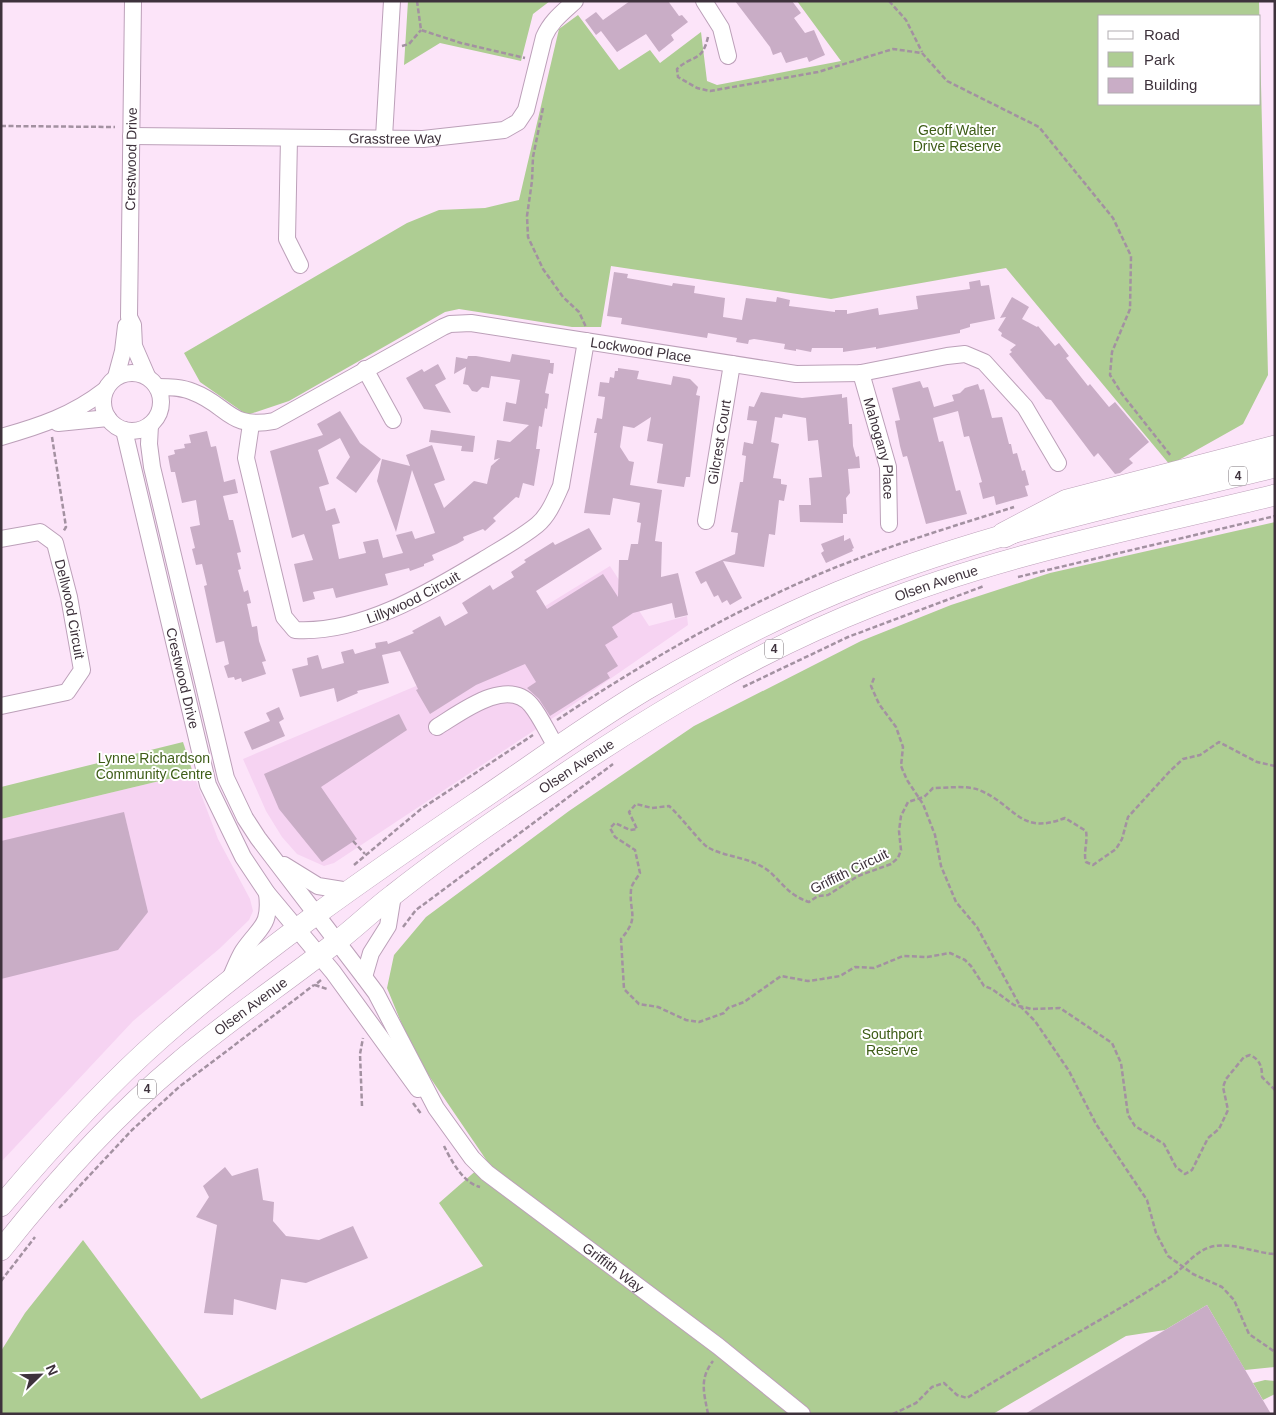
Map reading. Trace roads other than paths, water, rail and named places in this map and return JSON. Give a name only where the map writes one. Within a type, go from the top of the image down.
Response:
[{"type":"highway","points":[[1004,535],[1066,502],[1275,448]]},
{"type":"main road","name":"Olsen Avenue","points":[[1,1206],[52,1146],[158,1040],[228,983],[348,891],[642,692],[769,623],[892,571],[1004,535],[1275,467]]},
{"type":"main road","name":"Olsen Avenue","points":[[1,1250],[58,1182],[146,1090],[219,1029],[319,956],[393,895],[476,833],[663,709],[745,663],[829,623],[908,592],[983,568],[1275,495]]},
{"type":"street","name":"Crestwood Drive","points":[[116,377],[123,351],[126,323],[129,317],[133,1]]},
{"type":"street","points":[[384,137],[392,1]]},
{"type":"street","name":"Grasstree Way","points":[[131,136],[289,138],[450,137],[504,130],[518,122],[526,110],[548,27],[554,19],[575,1]]},
{"type":"street","points":[[704,1],[721,28],[728,56]]},
{"type":"street","points":[[289,138],[287,239],[300,265]]},
{"type":"street","name":"Crestwood Drive","points":[[129,317],[133,325],[136,353],[152,382]]},
{"type":"street","name":"Lockwood Place","points":[[152,382],[187,390],[234,419],[251,424],[274,422],[442,327],[471,322],[796,374],[861,373],[965,354],[984,362],[1025,407],[1058,463]]},
{"type":"street","name":"Lillywood Circuit","points":[[251,424],[246,458],[284,617],[295,630],[316,631],[362,619],[406,604],[451,580],[539,524],[552,507],[561,486],[586,341]]},
{"type":"street","name":"Gilcrest Court","points":[[706,521],[732,364]]},
{"type":"street","points":[[365,369],[393,420]]},
{"type":"street","points":[[1,437],[52,422],[86,404],[105,390],[116,377],[132,372],[152,382],[161,396],[160,410]]},
{"type":"street","name":"Mahogany Place","points":[[861,373],[888,467],[889,524]]},
{"type":"street","points":[[105,390],[104,410],[108,418],[124,430],[135,431],[150,425],[160,410],[180,399],[202,398]]},
{"type":"street","points":[[52,422],[60,424],[108,418]]},
{"type":"street","name":"Crestwood Drive","points":[[150,425],[149,444],[152,467],[220,760],[245,818],[273,859],[338,940]]},
{"type":"street","name":"Crestwood Drive","points":[[124,430],[208,785],[243,857],[296,930],[319,956]]},
{"type":"street","name":"Dellwood Circuit","points":[[1,539],[40,532],[55,544],[69,597],[82,670],[67,692],[1,706]]},
{"type":"street","points":[[437,727],[486,698],[502,695],[522,696],[531,705],[557,748]]},
{"type":"street","points":[[273,859],[318,886],[348,891]]},
{"type":"street","points":[[228,983],[243,951],[267,918],[269,911],[267,892]]},
{"type":"street","points":[[364,976],[371,953],[388,926],[393,895]]},
{"type":"street","name":"Griffith Way","points":[[338,940],[364,976],[387,1015],[431,1114]]},
{"type":"street","name":"Griffith Way","points":[[319,956],[370,1021],[431,1114],[487,1173],[712,1354],[802,1414]]},
{"type":"park label","name":"Geoff Walter Drive Reserve","points":[[957,138]]},
{"type":"park label","name":"Lynne Richardson Community Centre","points":[[154,766]]},
{"type":"park label","name":"Southport Reserve","points":[[892,1042]]}]
